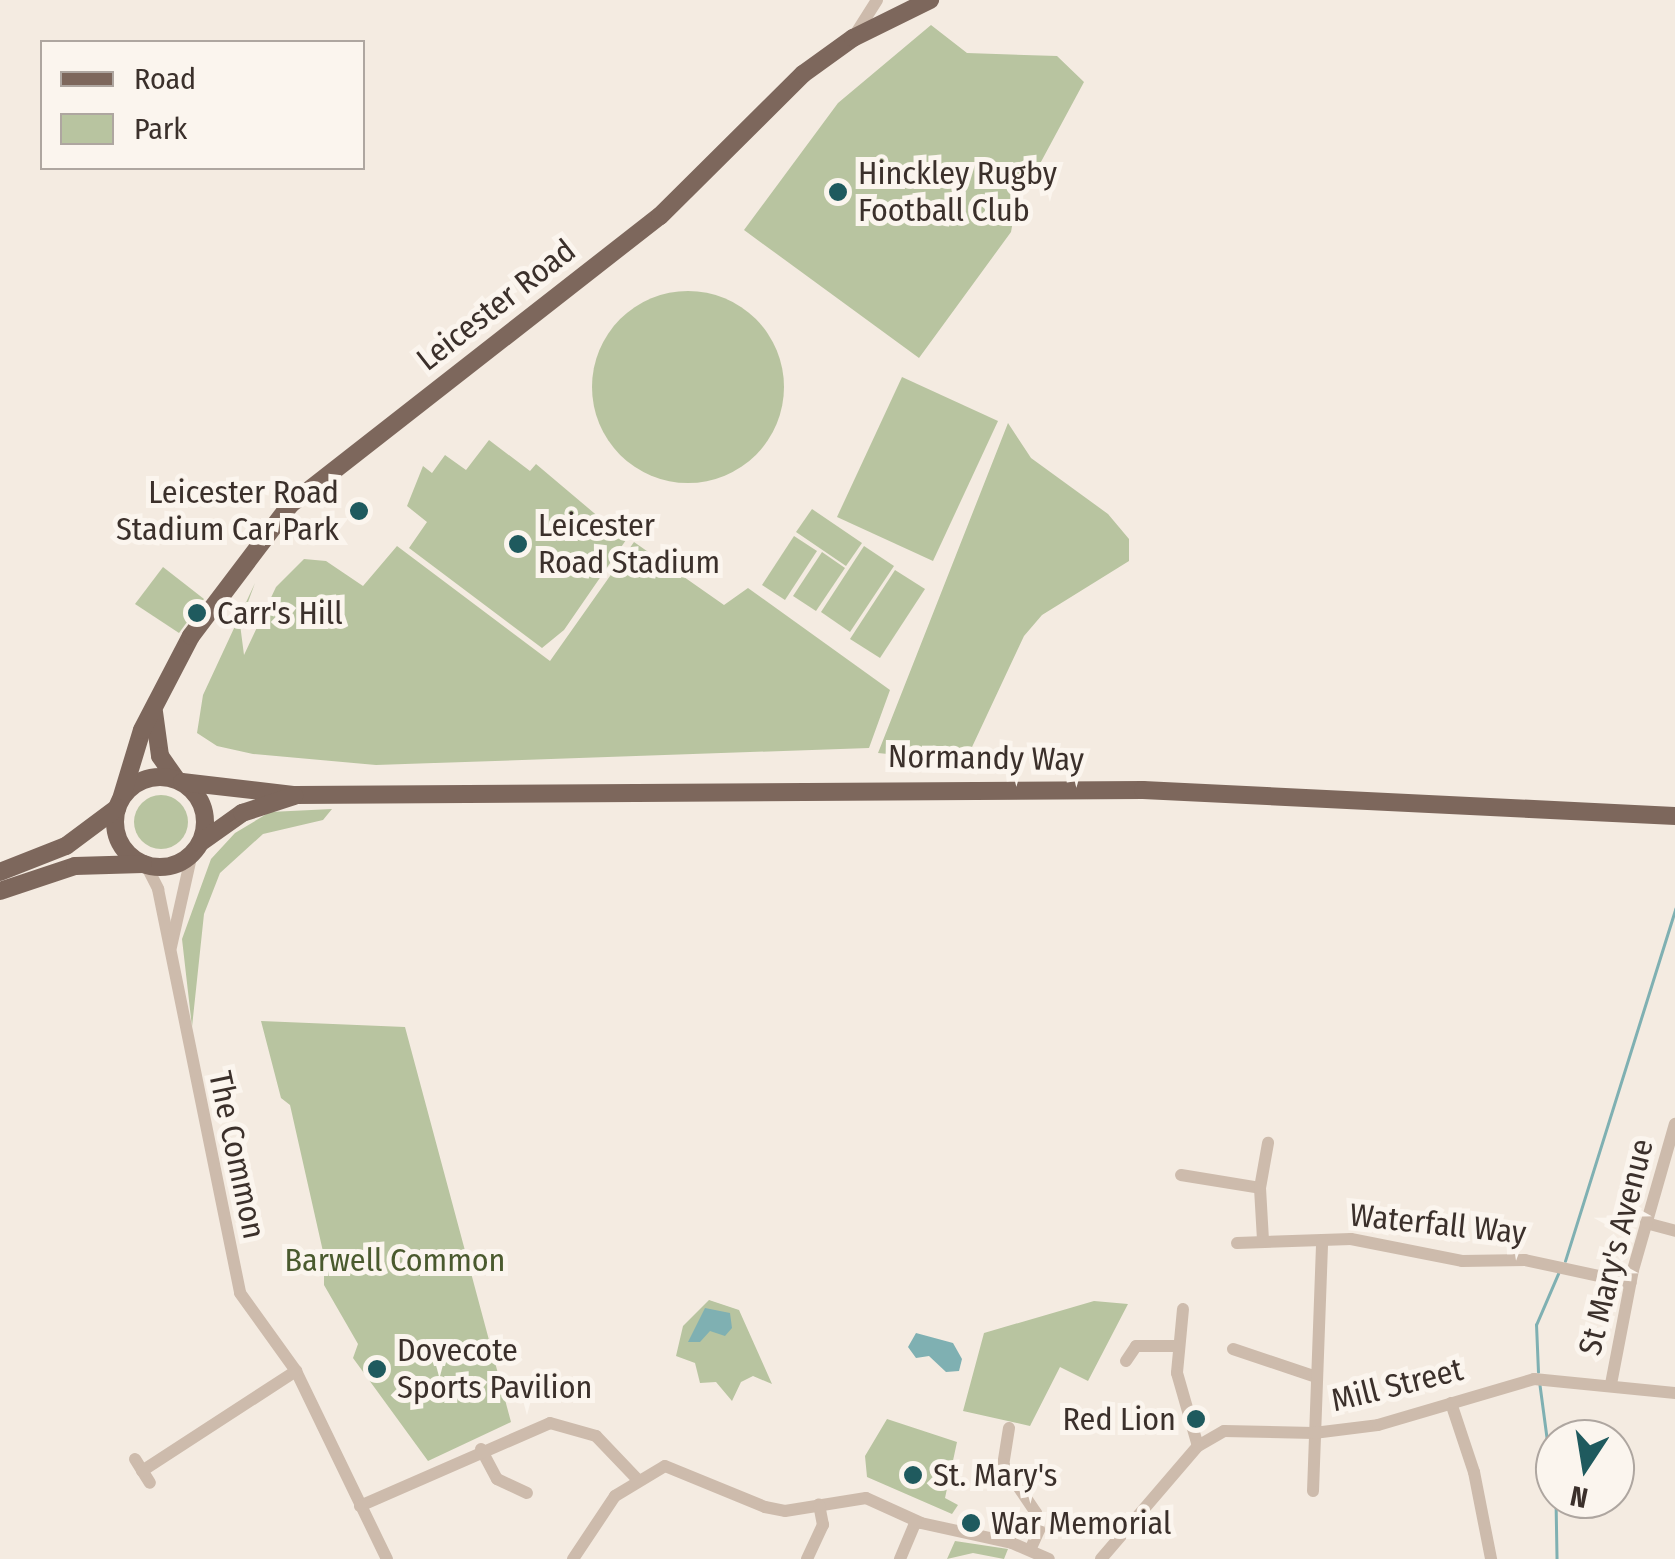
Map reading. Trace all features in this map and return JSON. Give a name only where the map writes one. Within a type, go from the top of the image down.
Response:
[{"type":"main road","name":"Leicester Road","points":[[119,804],[154,711],[191,636],[291,504],[660,216],[804,74],[853,38],[930,0]]},
{"type":"main road","points":[[0,892],[75,866],[172,865],[196,848],[203,809],[160,756],[154,711]]},
{"type":"main road","points":[[0,872],[66,846],[146,779],[180,781]]},
{"type":"main road","name":"Normandy Way","points":[[180,781],[295,796],[955,786],[1675,816]]},
{"type":"main road","name":"Normandy Way","points":[[196,848],[242,813],[295,796]]},
{"type":"main road","points":[[119,804],[122,846],[145,864]]},
{"type":"street","points":[[853,38],[878,0]]},
{"type":"street","name":"The Common","points":[[170,964],[196,848]]},
{"type":"street","name":"The Common","points":[[145,864],[158,888],[170,964],[240,1293],[296,1371],[387,1559]]},
{"type":"street","name":"St Mary's Avenue","points":[[1612,1384],[1631,1283],[1675,1124]]},
{"type":"street","points":[[1264,1240],[1260,1188],[1268,1143]]},
{"type":"street","points":[[1180,1175],[1260,1188]]},
{"type":"street","points":[[1646,1224],[1675,1231]]},
{"type":"street","points":[[1313,1491],[1313,1376],[1322,1329],[1322,1240]]},
{"type":"street","name":"Waterfall Way","points":[[1238,1243],[1322,1240],[1462,1261],[1525,1260],[1631,1283]]},
{"type":"street","points":[[1101,1559],[1198,1446],[1177,1372],[1183,1309]]},
{"type":"street","points":[[1126,1360],[1136,1346],[1178,1346]]},
{"type":"street","points":[[1233,1349],[1313,1376]]},
{"type":"street","points":[[142,1471],[296,1371]]},
{"type":"street","name":"Mill Street","points":[[1198,1446],[1224,1431],[1314,1433],[1378,1425],[1534,1380],[1612,1384],[1675,1393]]},
{"type":"street","points":[[1451,1402],[1474,1472],[1491,1559]]},
{"type":"street","points":[[360,1506],[537,1425],[571,1424],[606,1443],[638,1480]]},
{"type":"street","points":[[1009,1428],[1003,1464],[1036,1513],[1039,1530],[1030,1550]]},
{"type":"street","points":[[481,1449],[497,1479],[527,1493]]},
{"type":"street","points":[[573,1559],[605,1506],[638,1480],[665,1466],[765,1507],[785,1511],[866,1498],[916,1521],[1030,1550],[1049,1559]]},
{"type":"street","points":[[807,1559],[823,1525],[819,1504]]},
{"type":"street","points":[[900,1559],[916,1521]]},
{"type":"green space","points":[[931,25],[967,53],[1057,56],[1084,82],[1015,210],[1011,232],[919,358],[744,230],[838,103]]},
{"type":"green space","points":[[688,291],[725,299],[756,319],[776,350],[784,387],[776,424],[756,455],[725,475],[688,483],[651,475],[620,455],[600,424],[592,387],[600,350],[620,319],[651,299]]},
{"type":"green space","points":[[902,377],[998,421],[933,561],[837,517]]},
{"type":"green space","points":[[1008,423],[1031,458],[1108,514],[1129,539],[1129,561],[1042,615],[1024,636],[965,762],[878,753]]},
{"type":"green space","name":"Leicester Road Stadium","points":[[489,440],[530,471],[536,464],[626,540],[564,630],[542,648],[409,548],[427,522],[407,506],[423,466],[432,473],[445,455],[466,470]]},
{"type":"green space","points":[[812,509],[862,543],[846,566],[796,532]]},
{"type":"green space","points":[[794,536],[817,551],[785,600],[762,585]]},
{"type":"green space","points":[[634,542],[724,605],[748,588],[890,690],[869,748],[376,765],[253,754],[217,746],[197,733],[203,695],[255,583],[240,624],[244,655],[276,587],[304,559],[326,561],[363,586],[397,546],[550,661]]},
{"type":"green space","points":[[864,546],[894,566],[850,632],[821,612]]},
{"type":"green space","points":[[822,552],[845,568],[816,611],[793,596]]},
{"type":"green space","points":[[163,567],[204,599],[179,633],[135,604]]},
{"type":"green space","points":[[895,570],[925,589],[880,658],[850,639]]},
{"type":"green space","points":[[161,795],[180,803],[188,822],[180,841],[161,849],[142,841],[134,822],[142,803]]},
{"type":"green space","points":[[332,809],[323,820],[263,834],[220,873],[204,914],[192,1027],[182,939],[211,859],[235,833],[270,812]]},
{"type":"green space","name":"Barwell Common","points":[[261,1021],[405,1027],[511,1422],[428,1461],[353,1358],[358,1344],[324,1285],[324,1256],[290,1105],[281,1098]]},
{"type":"green space","points":[[709,1300],[739,1310],[772,1384],[753,1376],[741,1382],[732,1401],[716,1382],[700,1383],[695,1363],[676,1356],[683,1326]]},
{"type":"green space","points":[[1094,1301],[1128,1304],[1088,1381],[1060,1367],[1030,1426],[963,1411],[984,1333]]},
{"type":"green space","points":[[887,1419],[957,1442],[945,1498],[958,1505],[952,1514],[867,1477],[865,1456]]},
{"type":"green space","points":[[955,1541],[1008,1549],[1004,1559],[973,1553],[947,1559]]},
{"type":"water","points":[[705,1308],[730,1313],[732,1328],[725,1336],[710,1331],[700,1342],[688,1342]]},
{"type":"water","points":[[916,1333],[953,1343],[962,1359],[959,1371],[946,1372],[929,1356],[916,1358],[908,1347]]},
{"type":"waterway","points":[[1565,1261],[1675,909]]},
{"type":"waterway","points":[[1538,1372],[1536,1325],[1558,1274]]},
{"type":"waterway","points":[[1540,1385],[1545,1419]]},
{"type":"waterway","points":[[1556,1519],[1557,1559]]},
{"type":"place","name":"Hinckley Rugby Football Club","points":[[838,192]]},
{"type":"place","name":"Leicester Road Stadium Car Park","points":[[359,511]]},
{"type":"place","name":"Leicester Road Stadium","points":[[518,544]]},
{"type":"place","name":"Carr's Hill","points":[[197,613]]},
{"type":"place","name":"Dovecote Sports Pavilion","points":[[377,1369]]},
{"type":"place","name":"Red Lion","points":[[1196,1419]]},
{"type":"place","name":"St. Mary's","points":[[913,1475]]},
{"type":"place","name":"War Memorial","points":[[971,1523]]}]
